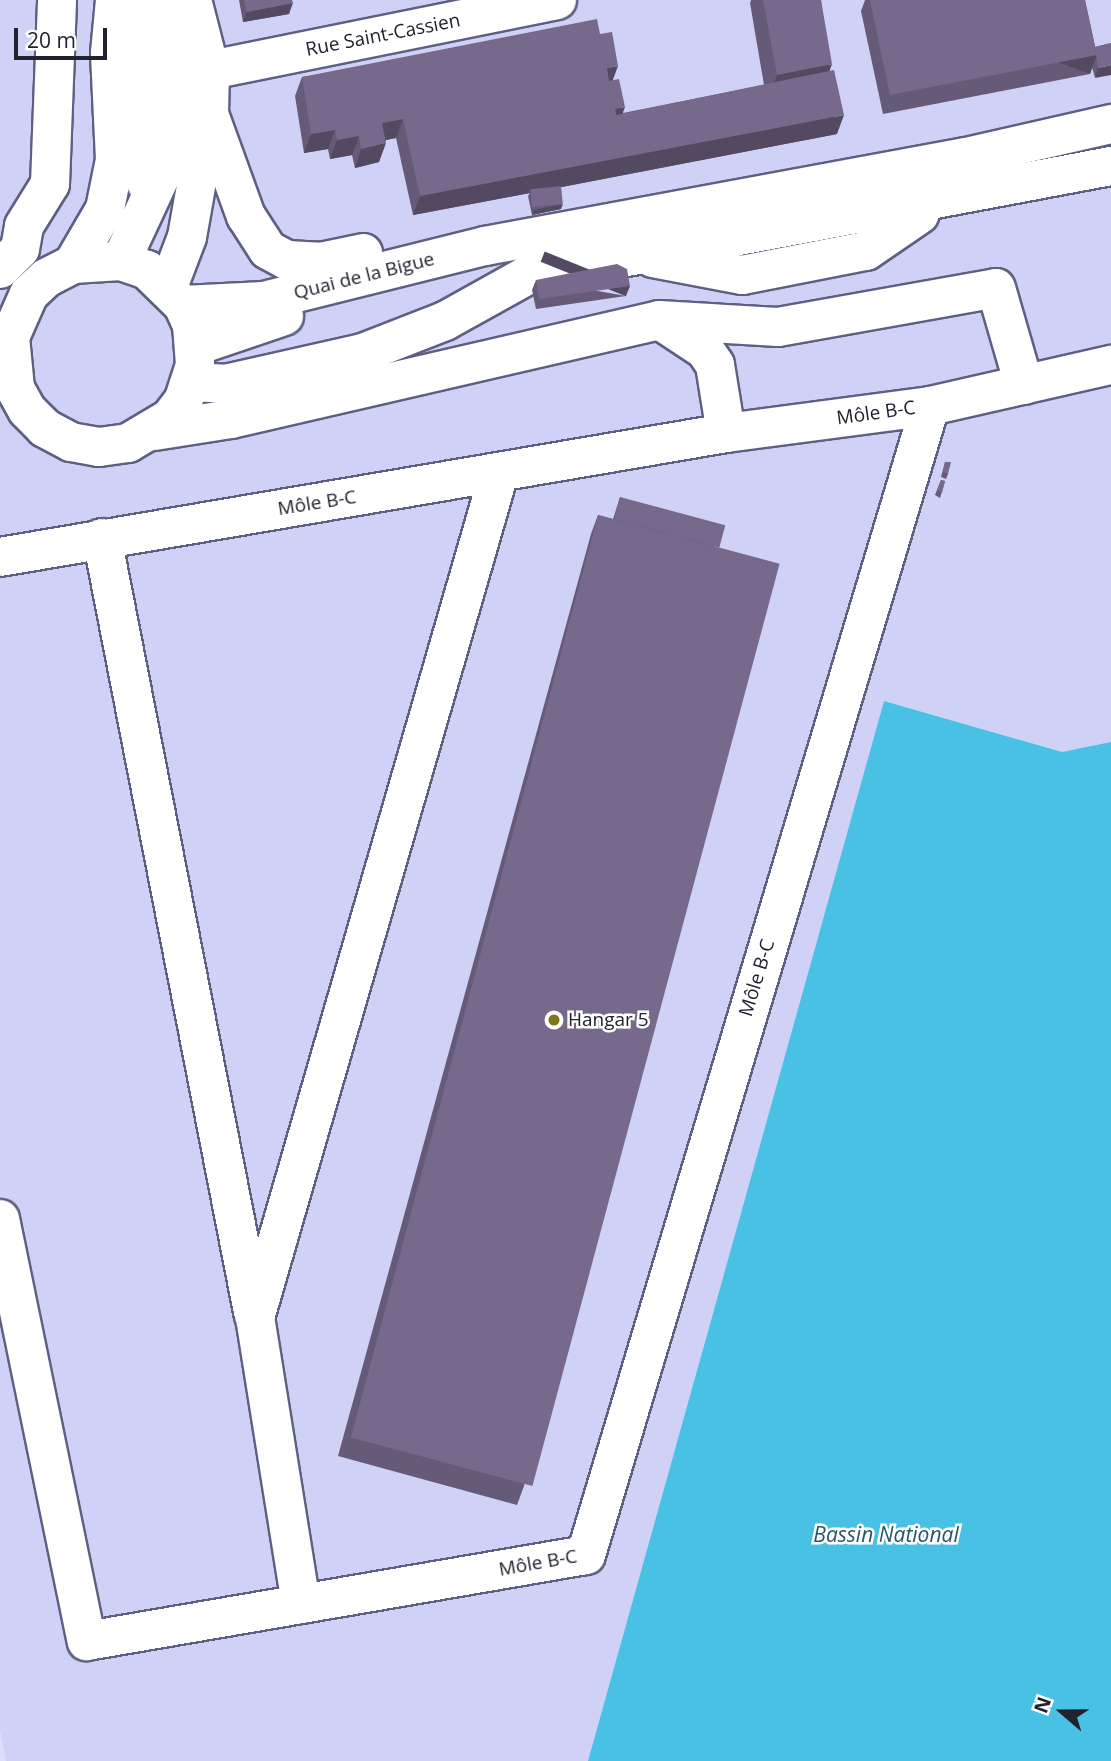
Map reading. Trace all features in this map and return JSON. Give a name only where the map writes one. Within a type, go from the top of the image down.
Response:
[{"type":"lane","points":[[57,0],[50,184],[24,226],[10,259],[60,271],[121,261],[147,270],[176,296]]},
{"type":"lane","points":[[105,209],[115,160],[110,53],[116,0]]},
{"type":"lane","points":[[140,0],[147,205]]},
{"type":"lane","points":[[121,261],[163,171],[176,100],[168,0]]},
{"type":"lane","points":[[154,431],[176,409],[193,364],[176,296],[209,114],[209,70],[192,0]]},
{"type":"lane","name":"Rue Saint-Cassien","points":[[209,70],[557,0]]},
{"type":"lane","points":[[209,114],[246,216],[268,250],[287,260],[320,262],[440,237],[485,246]]},
{"type":"lane","name":"Quai de la Bigue","points":[[176,296],[264,301],[485,246],[877,174],[1111,124]]},
{"type":"lane","points":[[46,428],[15,388],[5,342],[29,295],[60,271],[105,209],[145,146]]},
{"type":"lane","points":[[630,254],[740,254],[919,214],[1111,166]]},
{"type":"lane","points":[[193,364],[225,384],[363,353],[445,321],[526,276],[630,254],[1058,178]]},
{"type":"lane","name":"Quai de la Bigue","points":[[193,364],[252,325],[544,237]]},
{"type":"lane","points":[[0,418],[46,428],[71,442],[99,447],[128,443],[154,431],[230,419],[659,320],[778,327],[996,288],[1024,385]]},
{"type":"lane","points":[[659,320],[705,350],[715,365],[726,433]]},
{"type":"lane","points":[[930,406],[1111,365]]},
{"type":"lane","name":"Môle B-C","points":[[0,557],[726,433],[930,406],[586,1555],[87,1641],[0,1219]]},
{"type":"lane","points":[[255,1318],[499,473]]},
{"type":"lane","points":[[102,538],[255,1318],[301,1604]]},
{"type":"shaded area","points":[[0,0],[1111,0],[1111,742],[1062,752],[884,701],[588,1761],[6,1761],[0,1730]]},
{"type":"water","name":"Bassin National","points":[[884,701],[1062,752],[1111,742],[1111,1761],[588,1761]]},
{"type":"building","points":[[244,0],[292,0],[293,3],[247,12]]},
{"type":"building","points":[[763,0],[821,0],[832,64],[777,75]]},
{"type":"building","points":[[870,0],[1085,0],[1097,55],[890,95]]},
{"type":"building","points":[[597,19],[600,34],[612,32],[618,66],[607,68],[609,81],[619,79],[625,107],[615,109],[616,115],[834,70],[844,115],[420,196],[403,119],[382,123],[386,143],[361,149],[359,136],[337,140],[335,130],[311,134],[302,77]]},
{"type":"building","points":[[1111,43],[1111,65],[1098,68],[1095,47]]},
{"type":"building","points":[[561,186],[563,204],[532,207],[530,189]]},
{"type":"building","points":[[617,264],[627,269],[630,286],[539,299],[536,280]]},
{"type":"building","points":[[945,462],[951,462],[948,474],[943,472]]},
{"type":"building","points":[[941,480],[945,481],[942,493],[937,490]]},
{"type":"building","points":[[620,497],[725,525],[719,547],[614,519]]},
{"type":"building","name":"Hangar 5","points":[[598,515],[780,564],[532,1486],[351,1437]]},
{"type":"place","name":"Hangar 5","points":[[554,1020]]}]
